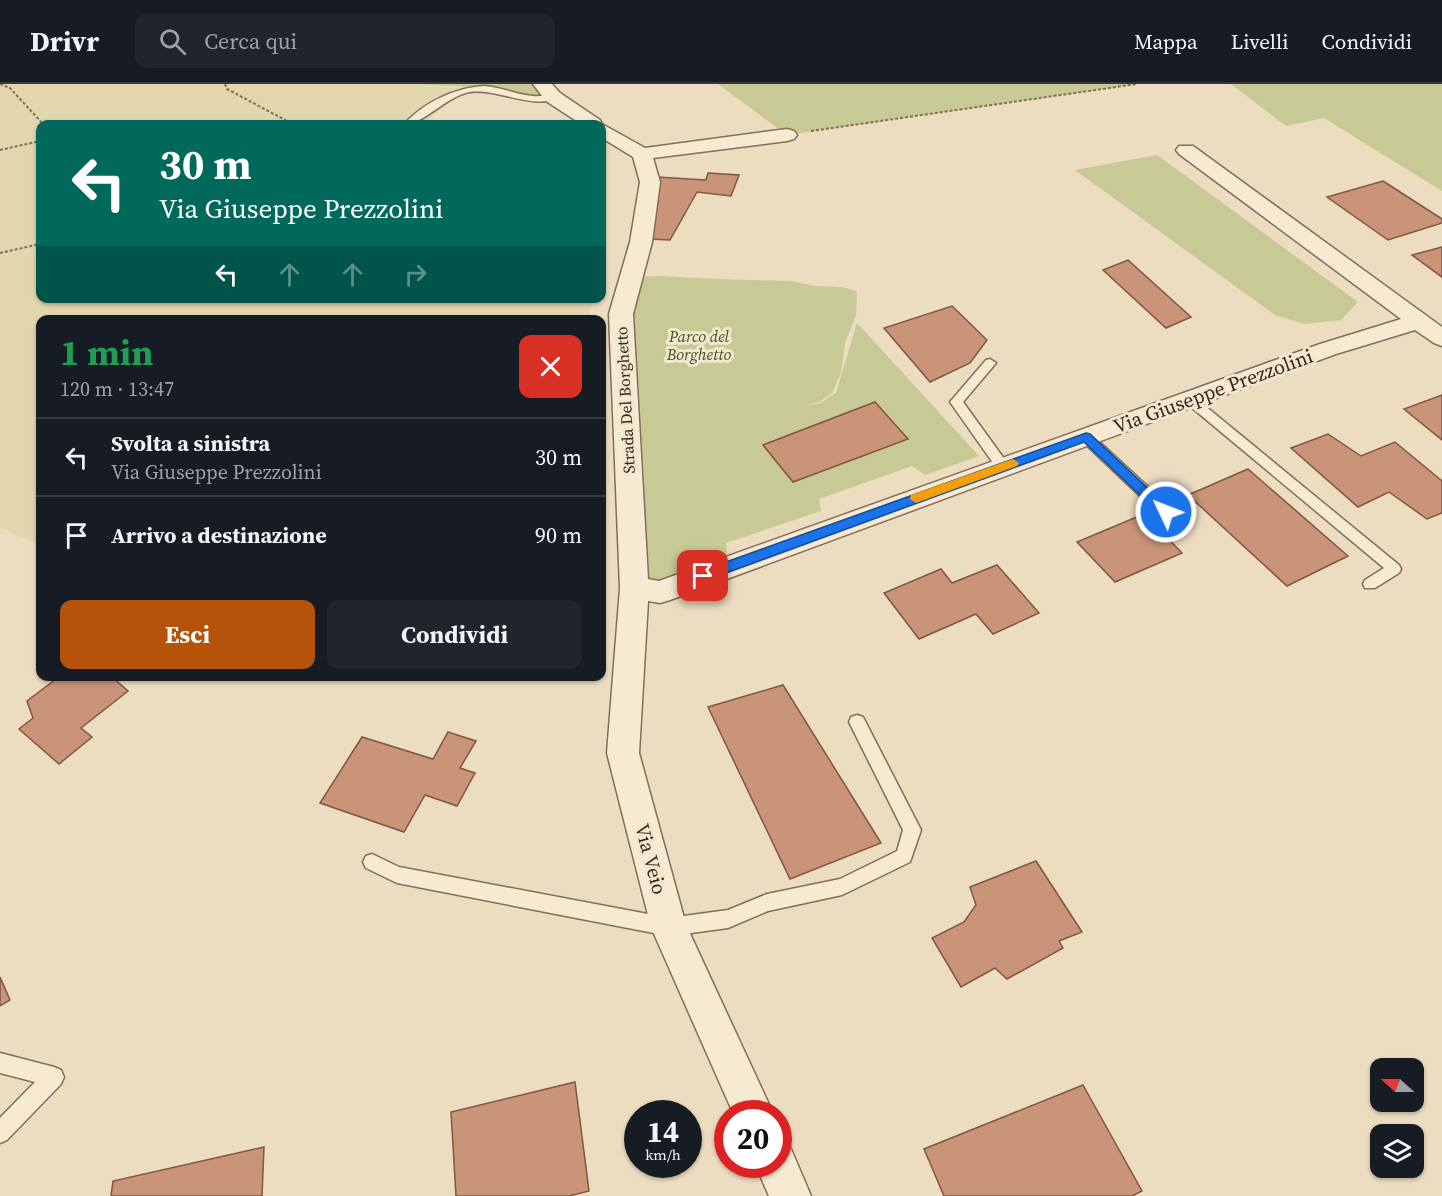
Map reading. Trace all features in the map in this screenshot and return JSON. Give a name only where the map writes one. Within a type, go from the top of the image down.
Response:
[{"type":"street","points":[[547,90],[588,120]]},
{"type":"street","points":[[606,132],[642,154],[787,135]]},
{"type":"street","points":[[1186,150],[1442,338]]},
{"type":"street","name":"Strada Del Borghetto","points":[[634,588],[621,314],[640,242],[650,182],[642,154]]},
{"type":"street","name":"Via Giuseppe Prezzolini","points":[[634,588],[660,592],[1328,349],[1419,321]]},
{"type":"street","name":"Via Veio","points":[[634,588],[623,753],[669,927],[747,1100]]},
{"type":"street","points":[[782,1178],[790,1196]]},
{"type":"lane","points":[[415,120],[439,100],[465,89],[496,89],[533,101],[547,90]]},
{"type":"lane","points":[[990,363],[956,402],[1003,467]]},
{"type":"lane","points":[[1189,399],[1394,569],[1370,584]]},
{"type":"lane","points":[[1086,437],[1166,512]]},
{"type":"lane","points":[[372,862],[398,875],[669,927],[729,919],[767,903],[842,887],[904,856],[912,830],[857,722]]},
{"type":"lane","points":[[0,1063],[54,1077],[0,1132]]},
{"type":"path","points":[[0,84],[10,88],[39,120]]},
{"type":"path","points":[[225,84],[226,89],[285,120]]},
{"type":"path","points":[[787,135],[1137,84]]},
{"type":"path","points":[[0,150],[36,142]]},
{"type":"path","points":[[0,253],[36,245]]},
{"type":"shaded area","points":[[0,84],[417,84],[465,89],[428,120],[36,120],[36,303],[591,303],[590,315],[36,315],[36,544],[0,527]]},
{"type":"green space","points":[[417,84],[553,84],[553,97],[533,101],[497,89]]},
{"type":"green space","points":[[718,84],[1137,84],[787,135]]},
{"type":"green space","points":[[1231,84],[1442,84],[1442,191],[1324,118],[1286,126]]},
{"type":"green space","points":[[1157,155],[1358,302],[1341,320],[1304,324],[1275,315],[1075,170]]},
{"type":"green space","name":"Parco del Borghetto","points":[[640,277],[791,281],[816,286],[842,287],[857,292],[856,315],[845,343],[841,373],[832,393],[819,402],[805,405],[818,404],[836,393],[857,323],[979,456],[925,475],[912,466],[819,499],[821,511],[726,543],[727,554],[723,565],[676,581],[642,582],[632,316]]},
{"type":"building","points":[[708,173],[739,175],[731,196],[697,192],[670,240],[649,239],[658,177],[706,180]]},
{"type":"building","points":[[1383,181],[1442,219],[1442,223],[1388,240],[1327,197]]},
{"type":"building","points":[[1442,247],[1442,277],[1412,255]]},
{"type":"building","points":[[1128,260],[1191,317],[1166,328],[1103,270]]},
{"type":"building","points":[[952,306],[987,340],[970,363],[930,382],[884,328]]},
{"type":"building","points":[[1442,395],[1442,440],[1404,409]]},
{"type":"building","points":[[875,402],[908,439],[793,482],[763,445]]},
{"type":"building","points":[[1328,434],[1361,456],[1395,442],[1442,481],[1442,513],[1427,519],[1389,492],[1358,507],[1291,448]]},
{"type":"building","points":[[1248,469],[1348,556],[1287,586],[1188,495]]},
{"type":"building","points":[[1144,514],[1182,553],[1115,582],[1077,542]]},
{"type":"building","points":[[997,565],[1039,613],[993,634],[976,614],[919,639],[884,593],[941,569],[952,583]]},
{"type":"building","points":[[53,681],[117,681],[128,691],[81,728],[92,737],[59,764],[19,729],[33,718],[27,701]]},
{"type":"building","points":[[783,685],[881,843],[790,879],[708,707]]},
{"type":"building","points":[[448,732],[476,741],[460,768],[475,773],[457,806],[425,795],[404,832],[320,803],[362,737],[433,759]]},
{"type":"building","points":[[1036,861],[1082,932],[1059,941],[1063,948],[1007,979],[995,968],[961,987],[932,938],[964,922],[976,905],[970,887]]},
{"type":"building","points":[[0,977],[10,1000],[0,1006]]},
{"type":"building","points":[[575,1082],[589,1191],[569,1196],[456,1196],[451,1112]]},
{"type":"building","points":[[1083,1085],[1142,1191],[1132,1196],[944,1196],[924,1149]]},
{"type":"building","points":[[264,1147],[262,1196],[111,1196],[113,1181]]},
{"type":"slow traffic","points":[[916,499],[1013,463]]},
{"type":"route","points":[[703,576],[1086,437],[1166,512]]}]
